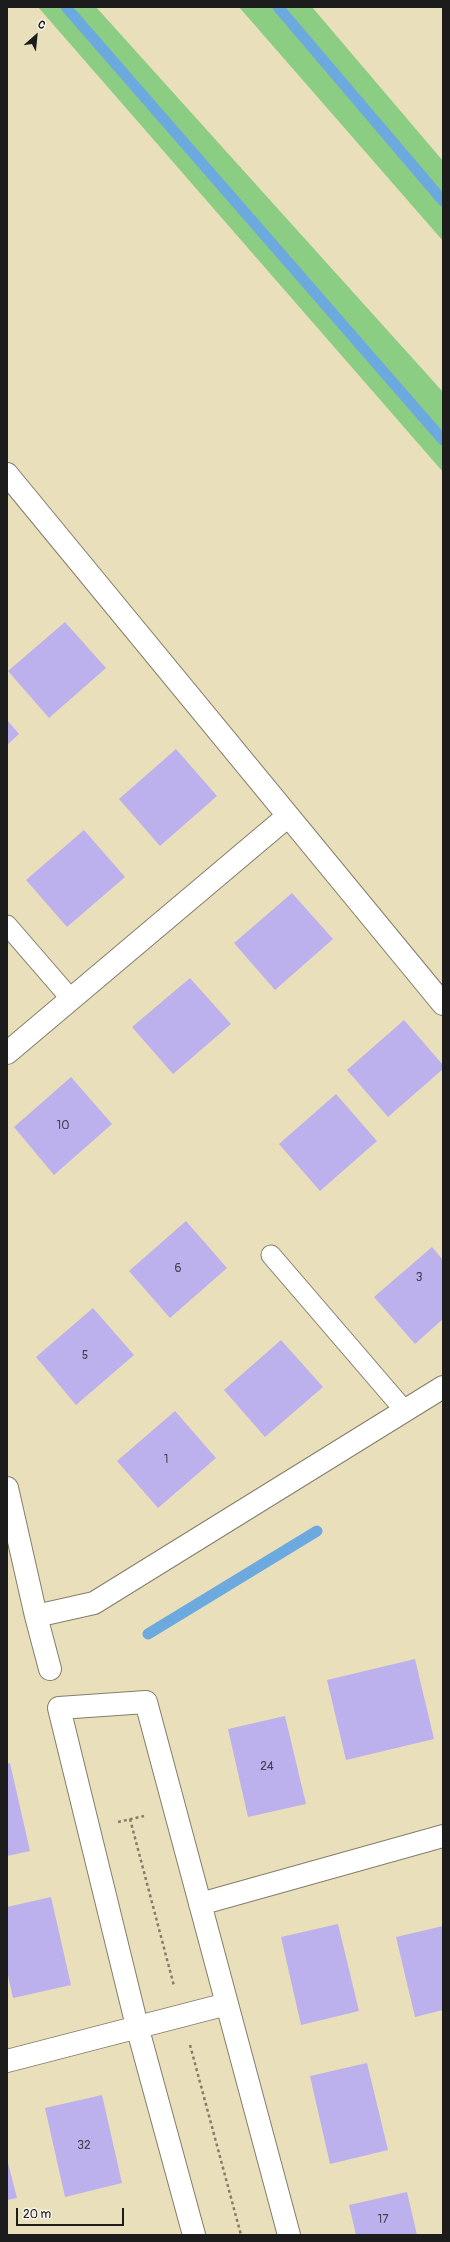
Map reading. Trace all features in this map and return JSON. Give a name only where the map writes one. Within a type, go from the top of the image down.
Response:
[{"type":"street","points":[[7,474],[443,1004]]},
{"type":"street","points":[[7,1053],[288,816]]},
{"type":"street","points":[[36,1616],[94,1603],[443,1387]]},
{"type":"street","points":[[7,1488],[36,1616],[50,1669]]},
{"type":"street","points":[[194,2235],[137,2026],[59,1708],[146,1702],[289,2235]]},
{"type":"street","points":[[200,1904],[443,1836]]},
{"type":"street","points":[[7,2061],[137,2026],[227,2004]]},
{"type":"lane","points":[[7,925],[71,999]]},
{"type":"lane","points":[[271,1255],[405,1411]]},
{"type":"path","points":[[88,1828],[175,1811]]},
{"type":"green space","points":[[38,7],[96,7],[443,392],[443,472]]},
{"type":"green space","points":[[239,7],[312,7],[443,161],[443,241]]},
{"type":"building","points":[[65,622],[106,668],[49,718],[8,671]]},
{"type":"building","points":[[7,720],[19,734],[7,745]]},
{"type":"building","points":[[176,749],[217,796],[160,846],[119,799]]},
{"type":"building","points":[[84,830],[125,877],[67,927],[26,880]]},
{"type":"building","points":[[292,893],[333,939],[275,990],[234,943]]},
{"type":"building","points":[[190,978],[231,1024],[173,1074],[132,1027]]},
{"type":"building","points":[[404,1020],[443,1065],[443,1069],[388,1117],[347,1070]]},
{"type":"building","points":[[71,1077],[112,1124],[54,1175],[14,1127]]},
{"type":"building","points":[[336,1094],[377,1141],[320,1191],[279,1144]]},
{"type":"building","points":[[186,1221],[227,1268],[170,1318],[129,1271]]},
{"type":"building","points":[[432,1247],[443,1260],[443,1319],[415,1344],[374,1297]]},
{"type":"building","points":[[93,1308],[134,1355],[76,1405],[36,1357]]},
{"type":"building","points":[[281,1340],[323,1387],[265,1437],[224,1390]]},
{"type":"building","points":[[175,1411],[216,1458],[158,1508],[117,1461]]},
{"type":"building","points":[[415,1659],[434,1739],[346,1760],[327,1680]]},
{"type":"building","points":[[285,1716],[306,1804],[248,1817],[228,1729]]},
{"type":"building","points":[[10,1763],[30,1851],[7,1856],[7,1764]]},
{"type":"building","points":[[51,1897],[71,1985],[13,1998],[7,1971],[7,1907]]},
{"type":"building","points":[[338,1924],[359,2011],[301,2025],[281,1937]]},
{"type":"building","points":[[443,1926],[443,2010],[415,2017],[396,1937]]},
{"type":"building","points":[[367,2063],[388,2150],[330,2164],[310,2076]]},
{"type":"building","points":[[102,2095],[122,2183],[65,2197],[45,2108]]},
{"type":"building","points":[[7,2159],[17,2198],[7,2200]]},
{"type":"building","points":[[407,2192],[417,2235],[356,2235],[349,2205]]},
{"type":"waterway","points":[[66,7],[443,440]]},
{"type":"waterway","points":[[278,7],[443,201]]},
{"type":"waterway","points":[[148,1634],[317,1531]]}]
